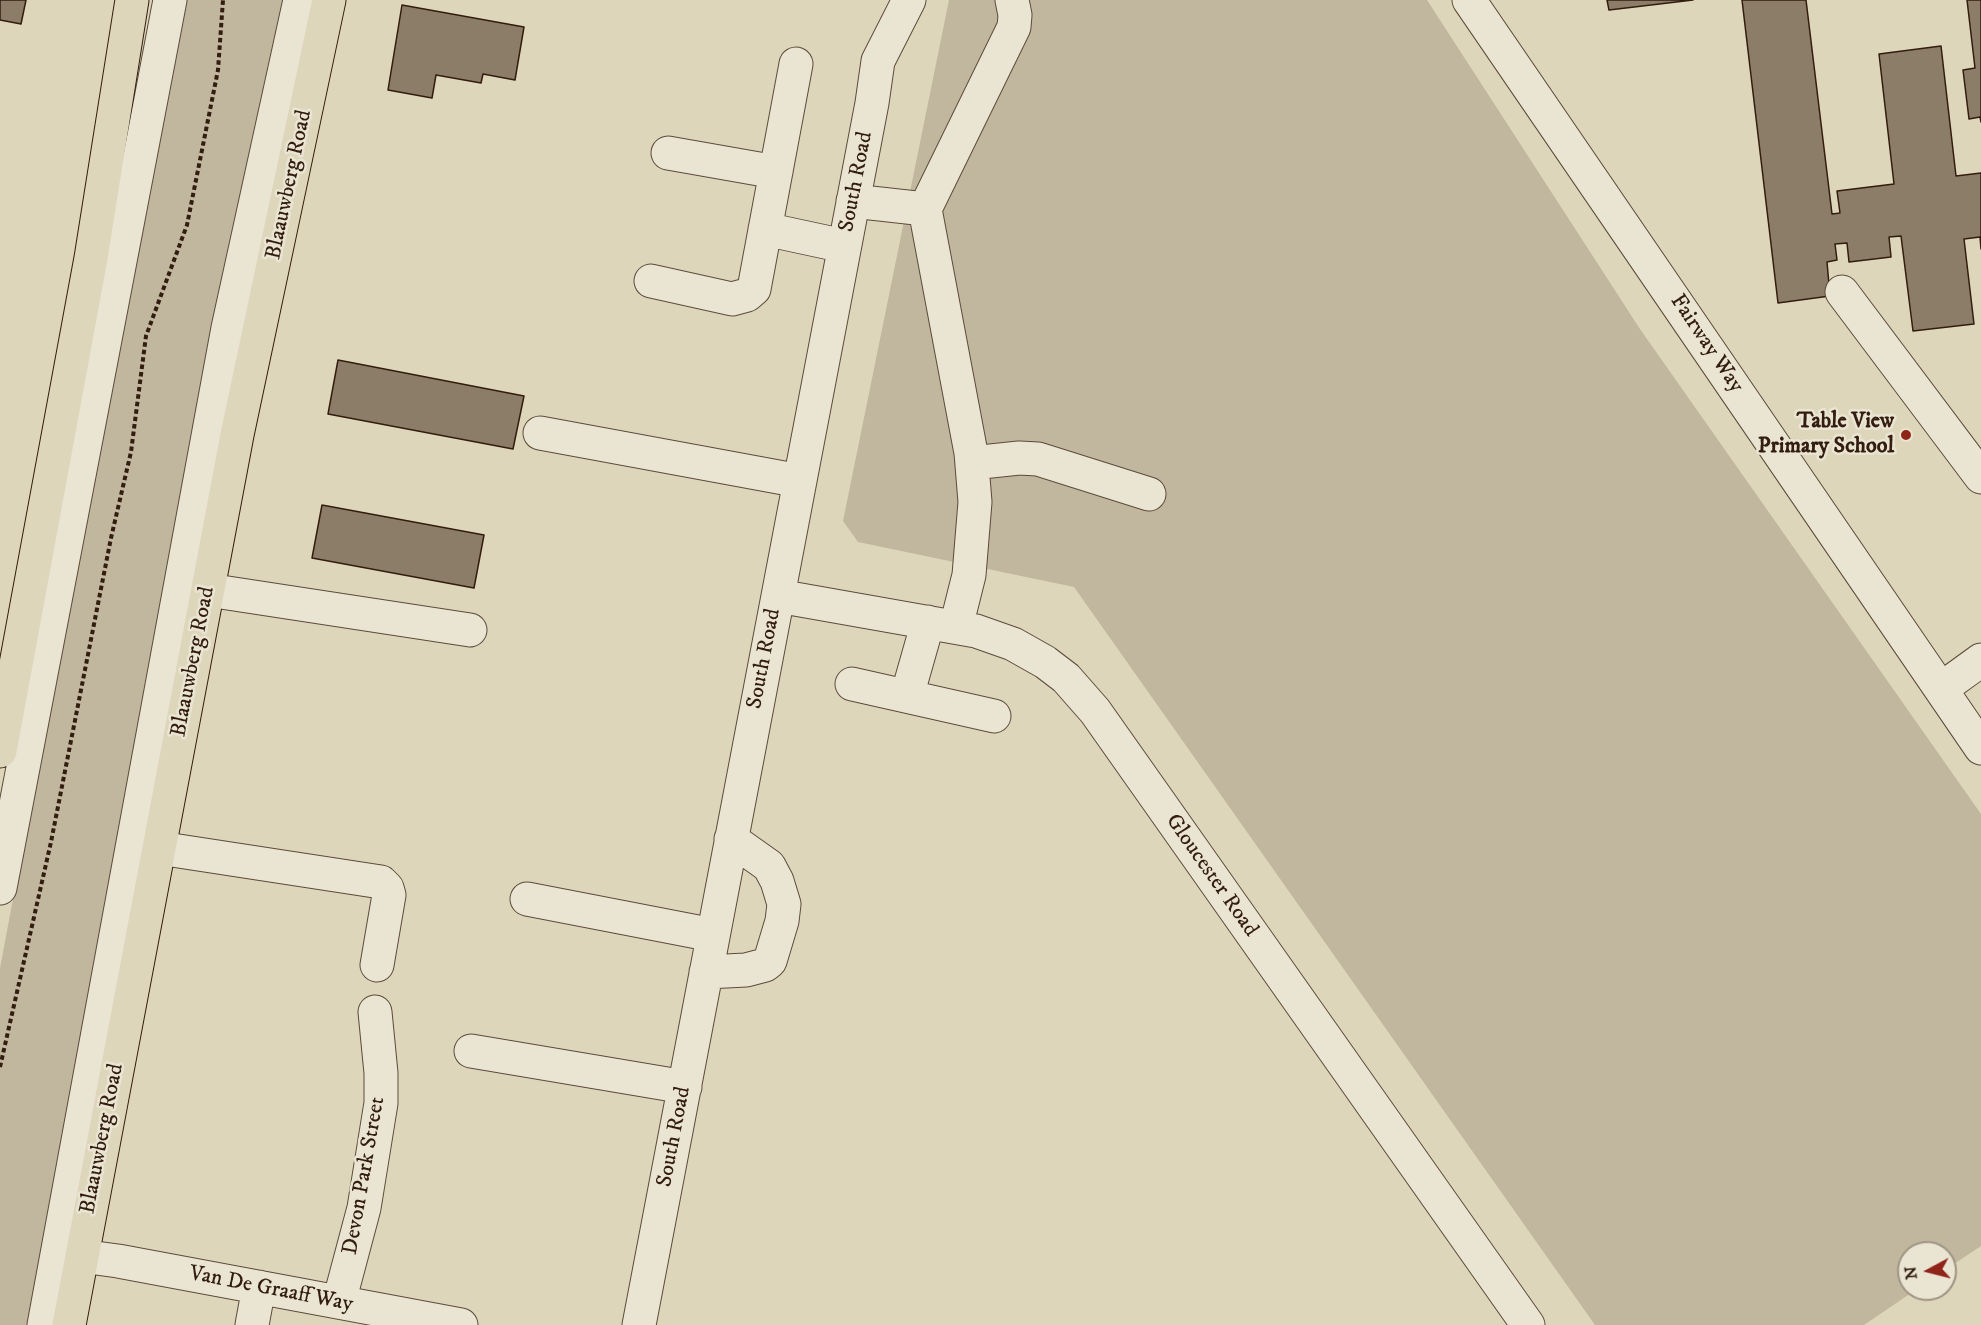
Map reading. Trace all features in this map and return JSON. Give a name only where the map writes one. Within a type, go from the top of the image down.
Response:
[{"type":"main road","points":[[0,751],[91,258],[132,0]]},
{"type":"main road","name":"Blaauwberg Road","points":[[69,1325],[237,435],[329,0]]},
{"type":"street","points":[[0,888],[170,0]]},
{"type":"street","points":[[44,1325],[228,328],[300,0]]},
{"type":"street","name":"South Road","points":[[639,1325],[878,61],[909,0]]},
{"type":"street","points":[[907,696],[969,575],[975,502],[972,463],[925,209],[1014,27],[1015,15],[1012,0]]},
{"type":"street","name":"Fairway Way","points":[[1469,0],[1981,748]]},
{"type":"street","points":[[651,281],[732,298],[747,295],[754,289],[796,64]]},
{"type":"street","points":[[668,153],[776,172]]},
{"type":"street","points":[[853,201],[925,209]]},
{"type":"street","points":[[765,229],[844,246]]},
{"type":"street","points":[[1842,292],[1981,477]]},
{"type":"street","points":[[540,433],[800,481]]},
{"type":"street","points":[[972,463],[1019,458],[1038,459],[1149,494]]},
{"type":"street","points":[[208,590],[470,630]]},
{"type":"street","name":"Gloucester Road","points":[[778,596],[976,631],[1013,644],[1045,662],[1066,678],[1095,711],[1528,1325]]},
{"type":"street","points":[[1941,688],[1981,660]]},
{"type":"street","points":[[852,684],[994,716]]},
{"type":"street","points":[[706,972],[746,970],[765,965],[770,961],[782,921],[784,904],[777,881],[769,866],[731,838]]},
{"type":"street","points":[[159,848],[381,882],[387,888],[389,895],[377,965]]},
{"type":"street","points":[[527,899],[713,935]]},
{"type":"street","name":"Devon Park Street","points":[[339,1302],[364,1208],[381,1103],[381,1073],[375,1012]]},
{"type":"street","points":[[471,1051],[684,1087]]},
{"type":"street","name":"Van De Graaff Way","points":[[81,1256],[461,1325]]},
{"type":"street","points":[[252,1325],[259,1287]]},
{"type":"path","points":[[0,1067],[51,842],[109,550],[131,452],[146,336],[187,225],[218,70],[223,0]]},
{"type":"shaded area","points":[[182,0],[285,0],[33,1325],[0,1325],[0,968]]},
{"type":"shaded area","points":[[949,0],[1427,0],[1640,329],[1981,814],[1981,1246],[1957,1262],[1957,1241],[1897,1241],[1897,1301],[1899,1301],[1864,1325],[1595,1325],[1074,587],[858,542],[843,521]]},
{"type":"building","points":[[0,0],[26,0],[21,24],[0,20]]},
{"type":"building","points":[[1607,0],[1693,0],[1609,10]]},
{"type":"building","points":[[1742,0],[1806,0],[1832,214],[1840,213],[1837,191],[1894,184],[1879,54],[1941,46],[1956,176],[1981,173],[1981,249],[1980,237],[1964,239],[1974,324],[1913,331],[1901,236],[1889,237],[1891,257],[1849,262],[1847,243],[1835,244],[1837,260],[1827,262],[1830,296],[1778,303]]},
{"type":"building","points":[[1967,0],[1981,0],[1981,122],[1980,117],[1969,119],[1963,70],[1975,68]]},
{"type":"building","points":[[402,5],[524,27],[515,80],[483,74],[481,83],[436,75],[432,98],[388,90]]},
{"type":"building","points":[[338,360],[524,396],[513,449],[328,414]]},
{"type":"building","points":[[322,505],[484,535],[474,588],[312,558]]},
{"type":"place","name":"Table View Primary School","points":[[1906,435]]}]
